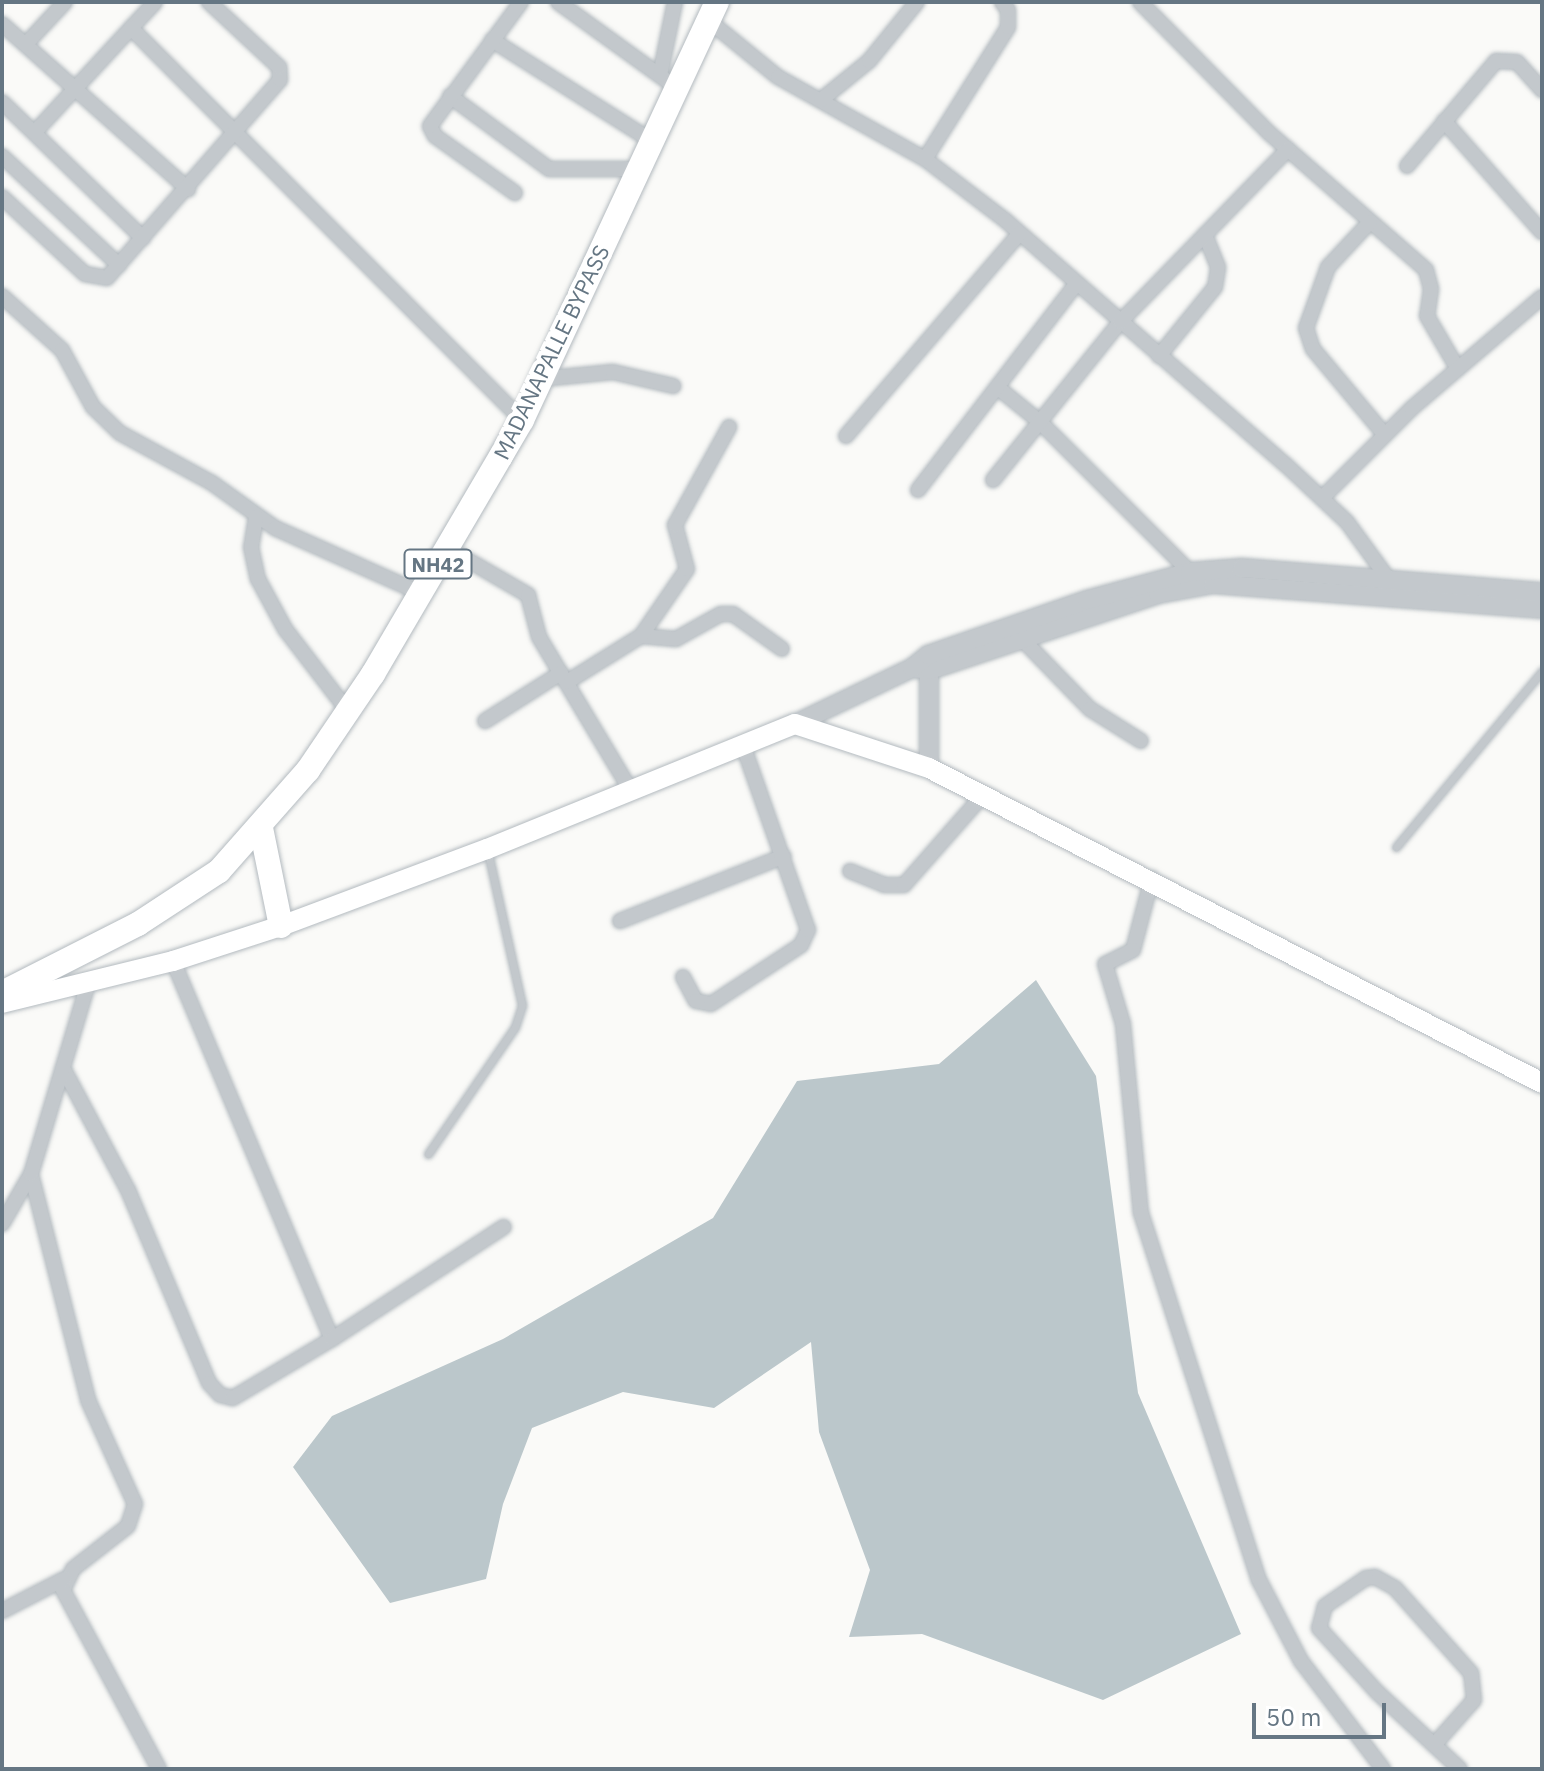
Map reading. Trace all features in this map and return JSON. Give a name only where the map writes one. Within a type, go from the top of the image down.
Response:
[{"type":"highway","name":"MADANAPALLE BYPASS","points":[[2,993],[138,924],[219,871],[261,828],[348,711],[522,420],[652,141],[668,81],[713,11]]},
{"type":"highway","points":[[261,828],[281,926]]},
{"type":"main road","points":[[2,1003],[173,961],[281,926],[487,849],[795,724],[929,768],[1152,878],[1542,1083]]},
{"type":"street","points":[[26,44],[65,2]]},
{"type":"street","points":[[35,132],[78,89],[155,2]]},
{"type":"street","points":[[2,197],[92,279],[107,278],[276,86],[281,73],[209,2]]},
{"type":"street","points":[[515,193],[431,131],[431,121],[521,2]]},
{"type":"street","points":[[558,2],[668,81]]},
{"type":"street","points":[[668,81],[675,2]]},
{"type":"street","points":[[821,100],[869,61],[917,2]]},
{"type":"street","points":[[925,159],[1008,27],[1010,17],[1002,2]]},
{"type":"street","points":[[1140,2],[1288,149],[1426,270],[1431,289],[1427,316],[1458,369]]},
{"type":"street","points":[[713,11],[778,77],[925,159],[1020,233],[1322,498],[1402,596]]},
{"type":"street","points":[[2,24],[188,189]]},
{"type":"street","points":[[131,28],[522,420]]},
{"type":"street","points":[[492,40],[652,141]]},
{"type":"street","points":[[1407,166],[1502,58],[1517,62],[1542,90]]},
{"type":"street","points":[[450,96],[549,169],[639,169]]},
{"type":"street","points":[[2,102],[143,238]]},
{"type":"street","points":[[1444,121],[1542,232]]},
{"type":"street","points":[[993,480],[1120,322],[1288,149]]},
{"type":"street","points":[[2,156],[119,265]]},
{"type":"street","points":[[1370,222],[1328,267],[1306,328],[1313,349],[1385,435]]},
{"type":"street","points":[[846,436],[1020,233]]},
{"type":"street","points":[[1159,356],[1215,287],[1218,267],[1205,234]]},
{"type":"street","points":[[918,490],[1077,283]]},
{"type":"street","points":[[2,296],[62,350],[82,392],[108,423],[212,483],[256,517],[420,593]]},
{"type":"street","points":[[1322,498],[1385,435],[1542,297]]},
{"type":"street","points":[[541,379],[613,372],[673,386]]},
{"type":"street","points":[[997,387],[1040,422],[1190,572]]},
{"type":"street","points":[[485,721],[641,636],[687,569],[675,525],[729,427]]},
{"type":"street","points":[[256,517],[251,547],[258,579],[285,629],[348,711]]},
{"type":"street","points":[[447,548],[528,595],[539,637],[631,791]]},
{"type":"street","points":[[795,724],[923,664],[1087,600],[1190,572],[1242,568],[1542,592]]},
{"type":"street","points":[[923,664],[1022,639],[1158,594],[1213,584],[1542,609]]},
{"type":"street","points":[[641,636],[676,639],[721,614],[733,614],[782,649]]},
{"type":"street","points":[[1022,639],[1090,709],[1141,741]]},
{"type":"street","points":[[923,664],[929,768]]},
{"type":"street","points":[[683,977],[696,1001],[711,1004],[801,945],[808,920],[743,745]]},
{"type":"street","points":[[850,871],[884,885],[904,885],[983,795]]},
{"type":"street","points":[[620,921],[784,856]]},
{"type":"street","points":[[1152,878],[1133,950],[1105,964],[1123,1024],[1141,1213],[1259,1580],[1301,1661],[1383,1769]]},
{"type":"street","points":[[173,961],[332,1339]]},
{"type":"street","points":[[2,1224],[31,1174],[89,981]]},
{"type":"street","points":[[63,1068],[128,1190],[214,1391],[233,1398],[332,1339],[504,1227]]},
{"type":"street","points":[[2,1611],[64,1579],[119,1536],[135,1504],[88,1400],[31,1174]]},
{"type":"street","points":[[1434,1745],[1474,1700],[1471,1673],[1395,1588],[1375,1577],[1366,1578],[1325,1606],[1317,1625],[1434,1745],[1460,1769]]},
{"type":"street","points":[[64,1579],[65,1599],[131,1709],[159,1769]]},
{"type":"lane","points":[[1396,847],[1542,671]]},
{"type":"lane","points":[[428,1154],[515,1027],[522,1005],[487,849]]},
{"type":"shaded area","points":[[1036,980],[1096,1076],[1138,1393],[1241,1634],[1103,1700],[922,1634],[849,1637],[870,1570],[819,1432],[811,1342],[714,1408],[623,1392],[532,1428],[503,1504],[486,1579],[390,1603],[293,1467],[332,1416],[503,1339],[713,1218],[797,1081],[939,1064]]}]
